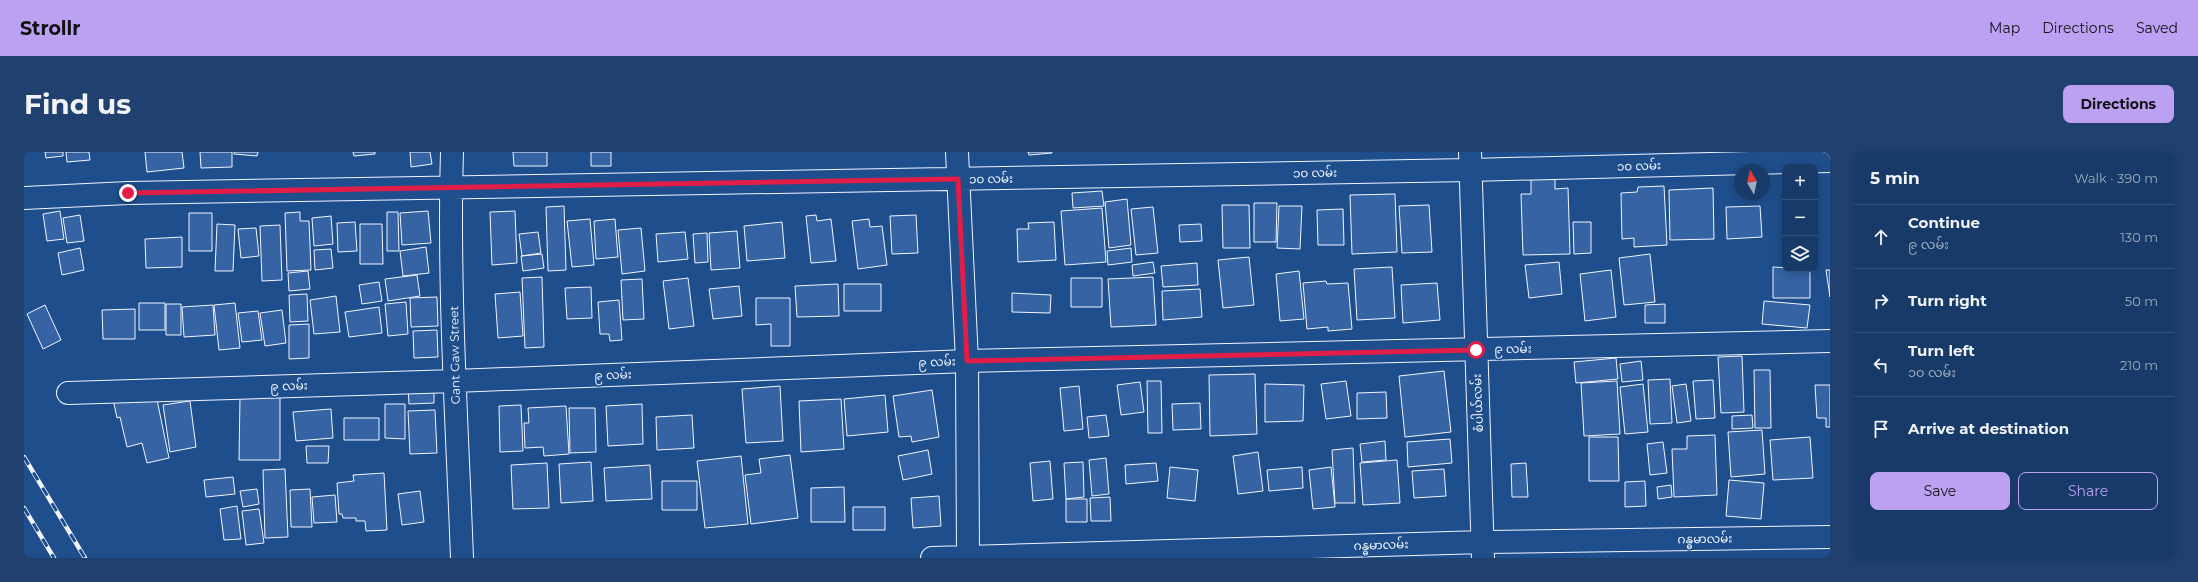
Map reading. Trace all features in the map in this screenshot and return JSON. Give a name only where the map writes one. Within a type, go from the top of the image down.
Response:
[{"type":"street","name":"Gant Gaw Street","points":[[452,152],[451,188],[455,381],[462,558]]},
{"type":"street","points":[[957,152],[967,361],[968,558]]},
{"type":"street","name":"၁၀ လမ်း","points":[[24,198],[128,193],[958,179],[1470,161],[1830,161]]},
{"type":"street","name":"စံပါယ်လမ်း","points":[[1470,161],[1483,550]]},
{"type":"street","name":"၉ လမ်း","points":[[68,393],[455,381],[967,361],[1830,341]]},
{"type":"street","name":"ဂန္ဓမာလမ်း","points":[[932,558],[1483,550],[1830,537]]},
{"type":"building","points":[[45,152],[63,152],[63,156],[46,158]]},
{"type":"building","points":[[66,152],[89,152],[90,160],[67,162]]},
{"type":"building","points":[[145,152],[182,152],[184,168],[147,172]]},
{"type":"building","points":[[200,152],[232,152],[232,167],[201,168]]},
{"type":"building","points":[[234,152],[258,152],[257,156],[234,154]]},
{"type":"building","points":[[353,152],[375,152],[375,154],[354,156]]},
{"type":"building","points":[[410,152],[430,152],[432,164],[411,167]]},
{"type":"building","points":[[513,152],[547,152],[547,166],[514,166]]},
{"type":"building","points":[[591,152],[611,152],[611,166],[591,166]]},
{"type":"building","points":[[1028,152],[1052,152],[1052,153],[1029,155]]},
{"type":"building","points":[[1555,177],[1555,189],[1568,188],[1570,254],[1523,255],[1521,194],[1531,194],[1531,178]]},
{"type":"building","points":[[1664,186],[1667,245],[1634,247],[1634,238],[1622,239],[1621,193],[1637,192],[1638,187]]},
{"type":"building","points":[[1713,188],[1714,239],[1670,240],[1669,190]]},
{"type":"building","points":[[1102,191],[1104,206],[1073,208],[1072,193]]},
{"type":"building","points":[[1395,194],[1397,252],[1352,254],[1350,195]]},
{"type":"building","points":[[1127,199],[1131,245],[1109,248],[1105,202]]},
{"type":"building","points":[[1254,203],[1277,203],[1276,242],[1254,242]]},
{"type":"building","points":[[1222,205],[1249,205],[1250,248],[1223,248]]},
{"type":"building","points":[[1429,205],[1432,252],[1402,253],[1399,206]]},
{"type":"building","points":[[564,206],[566,270],[548,271],[546,207]]},
{"type":"building","points":[[1279,206],[1302,206],[1300,249],[1277,248]]},
{"type":"building","points":[[1760,206],[1762,237],[1727,239],[1726,207]]},
{"type":"building","points":[[1153,207],[1158,253],[1136,255],[1131,209]]},
{"type":"building","points":[[1102,208],[1106,262],[1065,265],[1061,211]]},
{"type":"building","points":[[1343,209],[1344,245],[1318,245],[1317,210]]},
{"type":"building","points":[[60,211],[64,239],[47,241],[43,214]]},
{"type":"building","points":[[428,211],[431,243],[402,245],[400,213]]},
{"type":"building","points":[[515,211],[517,263],[492,265],[490,212]]},
{"type":"building","points":[[300,212],[300,221],[309,221],[311,270],[287,271],[285,213]]},
{"type":"building","points":[[387,212],[398,212],[399,251],[387,251]]},
{"type":"building","points":[[189,213],[212,213],[212,251],[189,251]]},
{"type":"building","points":[[80,215],[84,241],[67,243],[63,218]]},
{"type":"building","points":[[816,215],[817,221],[831,219],[836,261],[811,263],[806,216]]},
{"type":"building","points":[[916,215],[918,253],[892,254],[890,216]]},
{"type":"building","points":[[331,216],[333,244],[314,246],[312,218]]},
{"type":"building","points":[[590,219],[594,265],[572,267],[567,221]]},
{"type":"building","points":[[615,219],[618,257],[596,259],[594,221]]},
{"type":"building","points":[[869,219],[870,227],[882,226],[887,265],[858,269],[852,221]]},
{"type":"building","points":[[355,222],[357,251],[338,252],[337,223]]},
{"type":"building","points":[[782,222],[785,258],[747,261],[744,226]]},
{"type":"building","points":[[1054,222],[1056,260],[1018,262],[1017,229],[1029,229],[1028,223]]},
{"type":"building","points":[[1573,222],[1591,222],[1591,253],[1574,254]]},
{"type":"building","points":[[217,224],[235,225],[233,271],[215,271]]},
{"type":"building","points":[[360,224],[382,224],[383,264],[360,264]]},
{"type":"building","points":[[1201,224],[1202,241],[1180,242],[1179,225]]},
{"type":"building","points":[[280,225],[282,280],[262,281],[260,226]]},
{"type":"building","points":[[256,228],[259,256],[241,258],[238,229]]},
{"type":"building","points":[[641,228],[645,271],[622,274],[618,230]]},
{"type":"building","points":[[737,231],[740,268],[711,270],[709,233]]},
{"type":"building","points":[[538,232],[541,253],[522,256],[519,234]]},
{"type":"building","points":[[685,232],[688,259],[658,262],[656,234]]},
{"type":"building","points":[[707,233],[708,262],[695,263],[693,234]]},
{"type":"building","points":[[182,237],[182,267],[146,268],[145,239]]},
{"type":"building","points":[[426,247],[429,273],[403,276],[400,251]]},
{"type":"building","points":[[80,248],[84,270],[62,275],[58,253]]},
{"type":"building","points":[[1131,248],[1132,262],[1108,265],[1107,251]]},
{"type":"building","points":[[331,249],[333,268],[315,270],[314,250]]},
{"type":"building","points":[[542,254],[544,268],[523,271],[521,256]]},
{"type":"building","points":[[1650,254],[1655,302],[1624,305],[1619,258]]},
{"type":"building","points":[[1249,257],[1254,305],[1223,308],[1218,260]]},
{"type":"building","points":[[1153,262],[1155,273],[1133,276],[1132,265]]},
{"type":"building","points":[[1559,262],[1562,294],[1529,298],[1525,265]]},
{"type":"building","points":[[1197,263],[1198,285],[1163,287],[1161,266]]},
{"type":"building","points":[[1392,267],[1395,318],[1357,320],[1354,269]]},
{"type":"building","points":[[1773,267],[1782,267],[1782,272],[1810,272],[1810,298],[1773,298]]},
{"type":"building","points":[[1611,270],[1616,317],[1585,321],[1580,274]]},
{"type":"building","points":[[1826,270],[1830,270],[1830,297]]},
{"type":"building","points":[[308,271],[310,289],[289,291],[288,273]]},
{"type":"building","points":[[1299,271],[1304,319],[1280,321],[1276,274]]},
{"type":"building","points":[[417,275],[420,296],[388,301],[385,279]]},
{"type":"building","points":[[542,277],[544,347],[525,348],[522,278]]},
{"type":"building","points":[[1153,277],[1156,325],[1111,327],[1108,279]]},
{"type":"building","points":[[688,278],[694,326],[669,329],[663,281]]},
{"type":"building","points":[[1071,278],[1102,278],[1102,307],[1071,307]]},
{"type":"building","points":[[642,279],[644,319],[623,320],[621,280]]},
{"type":"building","points":[[1326,281],[1327,284],[1348,283],[1352,329],[1328,331],[1328,327],[1307,329],[1303,283]]},
{"type":"building","points":[[379,282],[382,301],[362,304],[359,285]]},
{"type":"building","points":[[1437,283],[1440,320],[1403,323],[1401,285]]},
{"type":"building","points":[[838,284],[839,316],[797,317],[795,286]]},
{"type":"building","points":[[844,284],[881,284],[881,311],[844,311]]},
{"type":"building","points":[[739,286],[742,316],[713,319],[709,289]]},
{"type":"building","points":[[591,287],[592,318],[567,319],[565,288]]},
{"type":"building","points":[[1200,289],[1202,317],[1163,320],[1162,291]]},
{"type":"building","points":[[520,292],[523,336],[498,338],[495,294]]},
{"type":"building","points":[[1012,293],[1051,295],[1050,313],[1012,312]]},
{"type":"building","points":[[307,294],[308,321],[290,322],[289,295]]},
{"type":"building","points":[[336,296],[340,332],[314,334],[310,300]]},
{"type":"building","points":[[437,297],[438,326],[411,327],[410,298]]},
{"type":"building","points":[[756,298],[790,298],[790,346],[771,346],[771,324],[756,325]]},
{"type":"building","points":[[619,300],[622,340],[610,341],[609,334],[600,334],[598,302]]},
{"type":"building","points":[[1764,301],[1810,305],[1807,328],[1762,324]]},
{"type":"building","points":[[406,302],[408,334],[388,336],[385,304]]},
{"type":"building","points":[[139,303],[165,303],[165,330],[139,330]]},
{"type":"building","points":[[235,303],[240,348],[219,350],[214,305]]},
{"type":"building","points":[[166,304],[181,304],[181,335],[166,335]]},
{"type":"building","points":[[1665,304],[1665,323],[1645,323],[1645,305]]},
{"type":"building","points":[[45,305],[61,340],[43,349],[27,314]]},
{"type":"building","points":[[213,305],[215,335],[184,337],[182,307]]},
{"type":"building","points":[[379,307],[382,333],[349,337],[345,312]]},
{"type":"building","points":[[135,309],[135,339],[103,339],[102,310]]},
{"type":"building","points":[[282,310],[286,343],[265,346],[260,313]]},
{"type":"building","points":[[258,311],[262,340],[242,342],[238,313]]},
{"type":"building","points":[[309,324],[309,358],[289,359],[289,325]]},
{"type":"building","points":[[437,330],[438,357],[414,358],[413,331]]},
{"type":"building","points":[[1742,356],[1744,412],[1721,413],[1718,357]]},
{"type":"building","points":[[1616,358],[1618,379],[1576,383],[1574,362]]},
{"type":"building","points":[[1641,361],[1643,380],[1622,382],[1620,364]]},
{"type":"building","points":[[1754,370],[1770,370],[1771,428],[1755,428]]},
{"type":"building","points":[[1444,371],[1451,432],[1405,437],[1399,376]]},
{"type":"building","points":[[1255,374],[1257,434],[1210,436],[1209,375]]},
{"type":"building","points":[[1670,379],[1672,423],[1650,424],[1648,380]]},
{"type":"building","points":[[1713,380],[1715,418],[1696,419],[1693,381]]},
{"type":"building","points":[[1147,381],[1161,381],[1162,433],[1148,433]]},
{"type":"building","points":[[1346,381],[1351,416],[1326,419],[1321,384]]},
{"type":"building","points":[[1617,381],[1620,434],[1584,436],[1581,383]]},
{"type":"building","points":[[1140,382],[1144,412],[1121,415],[1117,385]]},
{"type":"building","points":[[1265,384],[1304,385],[1303,421],[1265,422]]},
{"type":"building","points":[[1643,384],[1648,432],[1625,434],[1620,387]]},
{"type":"building","points":[[1686,384],[1691,421],[1677,423],[1672,386]]},
{"type":"building","points":[[1815,385],[1830,385],[1830,427],[1826,427],[1826,418],[1817,418]]},
{"type":"building","points":[[780,386],[783,441],[746,443],[742,389]]},
{"type":"building","points":[[1079,386],[1083,429],[1064,431],[1060,388]]},
{"type":"building","points":[[434,387],[434,403],[409,404],[408,388]]},
{"type":"building","points":[[932,390],[939,437],[912,442],[911,436],[899,437],[893,396]]},
{"type":"building","points":[[1386,392],[1387,418],[1357,419],[1357,393]]},
{"type":"building","points":[[156,395],[169,458],[147,463],[142,443],[127,447],[120,417],[117,418],[113,399]]},
{"type":"building","points":[[885,395],[888,432],[847,436],[844,399]]},
{"type":"building","points":[[240,397],[280,397],[280,460],[239,460]]},
{"type":"building","points":[[841,399],[844,449],[801,452],[799,401]]},
{"type":"building","points":[[190,401],[196,447],[170,452],[163,405]]},
{"type":"building","points":[[1200,403],[1201,429],[1173,430],[1172,404]]},
{"type":"building","points":[[385,404],[405,404],[405,439],[385,438]]},
{"type":"building","points":[[642,404],[643,444],[608,446],[606,406]]},
{"type":"building","points":[[521,405],[523,451],[500,452],[499,406]]},
{"type":"building","points":[[566,406],[569,454],[544,456],[543,447],[525,448],[524,423],[529,423],[528,408]]},
{"type":"building","points":[[569,408],[595,408],[596,452],[570,453]]},
{"type":"building","points":[[331,409],[333,438],[296,441],[293,412]]},
{"type":"building","points":[[435,410],[437,453],[410,454],[408,411]]},
{"type":"building","points":[[692,415],[694,448],[657,450],[656,417]]},
{"type":"building","points":[[1106,415],[1109,436],[1089,438],[1087,417]]},
{"type":"building","points":[[1752,415],[1753,428],[1732,429],[1732,416]]},
{"type":"building","points":[[344,418],[379,418],[379,440],[344,440]]},
{"type":"building","points":[[1762,430],[1765,474],[1731,477],[1728,432]]},
{"type":"building","points":[[1715,435],[1717,495],[1674,497],[1672,449],[1687,449],[1687,436]]},
{"type":"building","points":[[1589,437],[1618,437],[1619,481],[1589,481]]},
{"type":"building","points":[[1810,437],[1813,478],[1773,480],[1770,440]]},
{"type":"building","points":[[1450,439],[1452,463],[1408,467],[1407,442]]},
{"type":"building","points":[[1385,441],[1386,460],[1362,462],[1360,444]]},
{"type":"building","points":[[1663,442],[1667,473],[1650,475],[1647,444]]},
{"type":"building","points":[[306,446],[329,446],[328,463],[307,463]]},
{"type":"building","points":[[1353,448],[1355,503],[1335,503],[1332,450]]},
{"type":"building","points":[[928,450],[932,474],[903,480],[898,456]]},
{"type":"building","points":[[1258,452],[1263,491],[1238,494],[1233,456]]},
{"type":"building","points":[[790,455],[798,518],[751,524],[745,475],[761,473],[759,459]]},
{"type":"building","points":[[741,456],[748,524],[705,528],[697,461]]},
{"type":"building","points":[[1106,458],[1109,494],[1092,496],[1089,460]]},
{"type":"building","points":[[1397,460],[1400,503],[1363,505],[1360,463]]},
{"type":"building","points":[[1050,461],[1053,499],[1033,501],[1030,463]]},
{"type":"building","points":[[591,462],[593,501],[561,503],[559,464]]},
{"type":"building","points":[[1083,462],[1084,497],[1066,499],[1064,463]]},
{"type":"building","points":[[547,463],[549,508],[513,509],[511,465]]},
{"type":"building","points":[[1156,463],[1158,481],[1126,484],[1125,465]]},
{"type":"building","points":[[1526,463],[1528,497],[1512,497],[1511,464]]},
{"type":"building","points":[[650,465],[652,499],[606,501],[604,468]]},
{"type":"building","points":[[1170,467],[1198,470],[1195,501],[1167,498]]},
{"type":"building","points":[[1302,467],[1303,488],[1269,491],[1267,470]]},
{"type":"building","points":[[1331,467],[1335,507],[1313,509],[1309,470]]},
{"type":"building","points":[[285,469],[288,537],[265,538],[263,470]]},
{"type":"building","points":[[1444,469],[1446,496],[1414,498],[1412,471]]},
{"type":"building","points":[[384,473],[387,530],[366,531],[365,521],[356,521],[356,518],[343,518],[342,514],[339,514],[337,483],[354,481],[353,475]]},
{"type":"building","points":[[233,477],[235,494],[206,497],[204,480]]},
{"type":"building","points":[[1729,480],[1764,483],[1761,519],[1726,516]]},
{"type":"building","points":[[662,481],[697,481],[697,510],[662,510]]},
{"type":"building","points":[[1645,481],[1646,506],[1625,507],[1625,482]]},
{"type":"building","points":[[1671,485],[1672,497],[1658,499],[1657,487]]},
{"type":"building","points":[[844,487],[845,522],[811,522],[811,488]]},
{"type":"building","points":[[257,489],[259,504],[243,507],[240,491]]},
{"type":"building","points":[[310,489],[312,527],[291,527],[290,490]]},
{"type":"building","points":[[420,491],[424,522],[402,525],[398,494]]},
{"type":"building","points":[[335,495],[337,522],[314,523],[312,497]]},
{"type":"building","points":[[939,496],[941,526],[913,528],[911,498]]},
{"type":"building","points":[[1110,497],[1111,521],[1091,521],[1090,498]]},
{"type":"building","points":[[1066,499],[1087,499],[1087,522],[1066,522]]},
{"type":"building","points":[[237,506],[241,539],[224,540],[220,509]]},
{"type":"building","points":[[853,507],[885,507],[885,530],[853,530]]},
{"type":"building","points":[[259,509],[264,543],[246,545],[242,511]]},
{"type":"railway","points":[[24,457],[85,558]]},
{"type":"railway","points":[[24,508],[54,558]]},
{"type":"route","points":[[128,193],[958,179],[967,361],[1476,350]]}]
